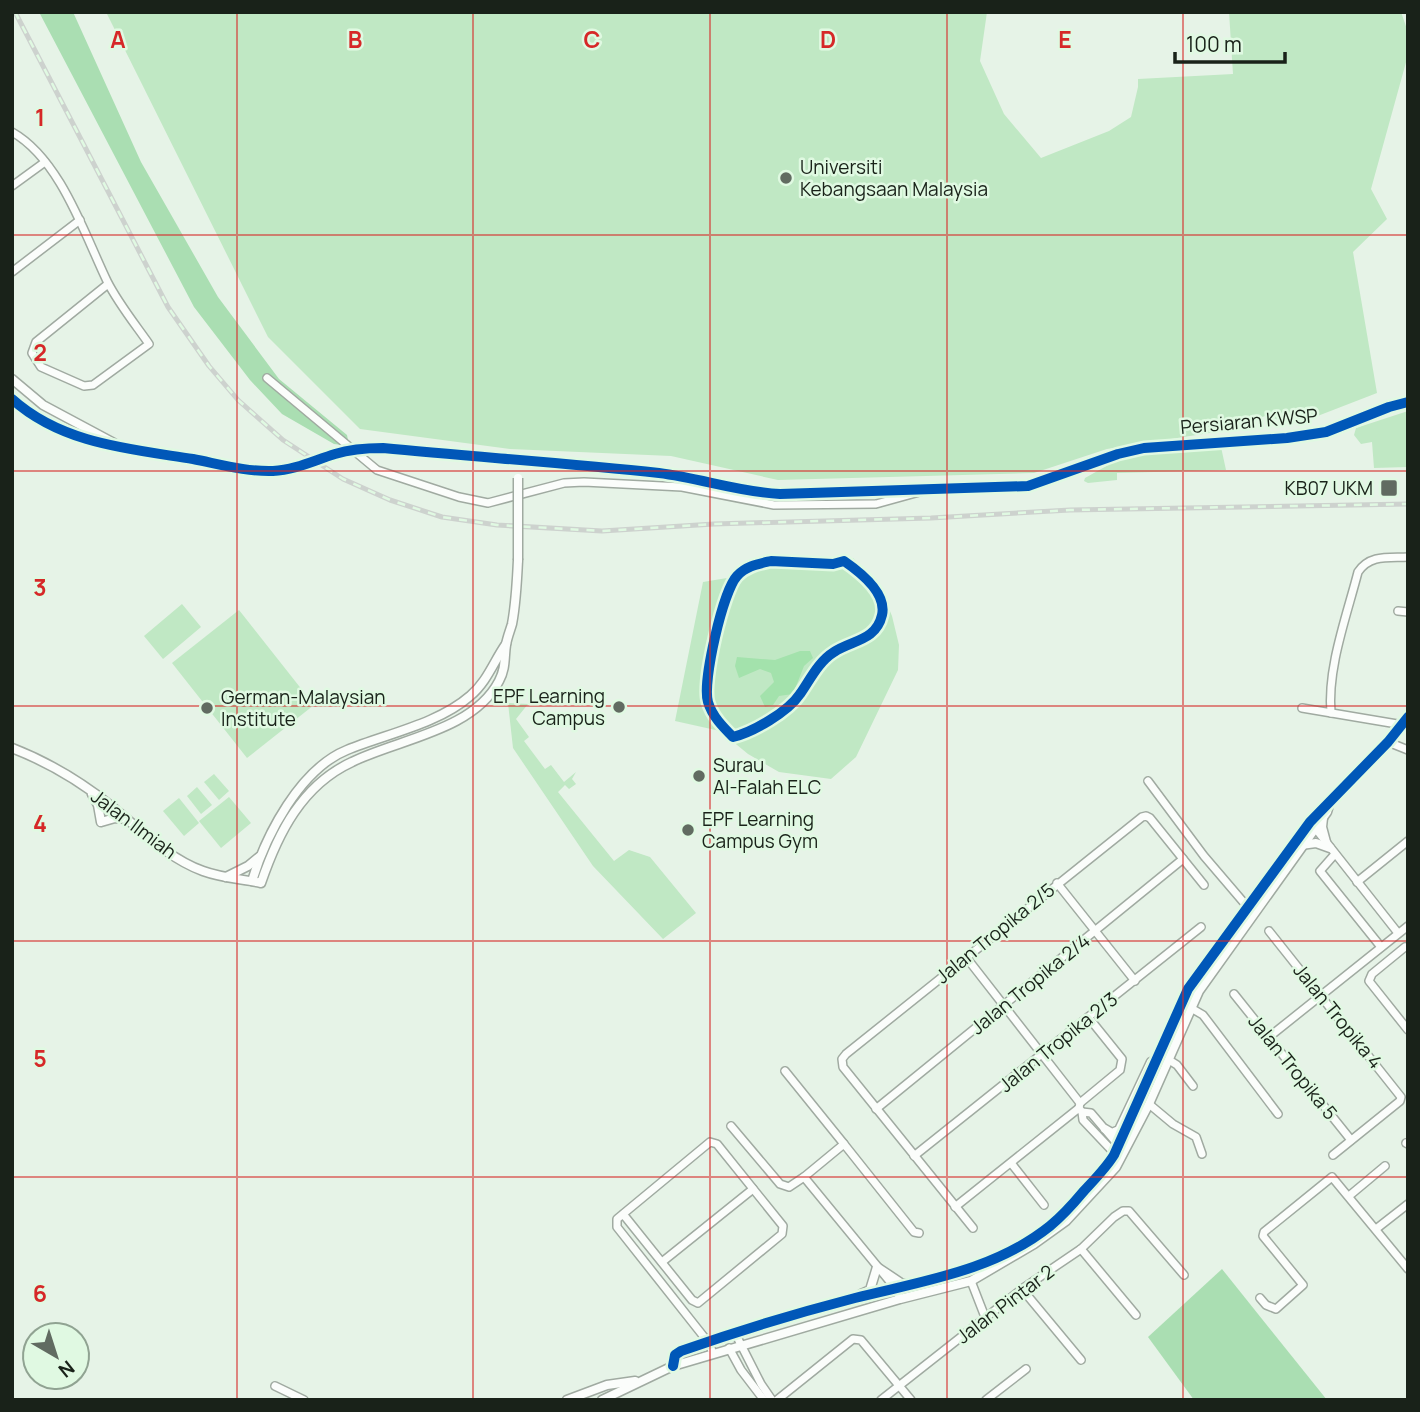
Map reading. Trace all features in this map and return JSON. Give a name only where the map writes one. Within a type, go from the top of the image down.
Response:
[{"type":"street","points":[[12,132],[34,148],[45,162],[80,220],[108,284],[149,344],[93,385],[84,386],[41,367],[32,353],[36,342],[108,284]]},
{"type":"street","points":[[12,186],[45,162]]},
{"type":"street","points":[[12,272],[80,220]]},
{"type":"street","points":[[267,378],[377,470],[459,497],[488,503],[564,483],[584,482],[682,487],[786,505],[876,504],[924,491]]},
{"type":"street","points":[[12,379],[43,405],[123,448]]},
{"type":"street","points":[[12,399],[42,421],[71,434],[123,448]]},
{"type":"street","name":"Persiaran KWSP","points":[[123,448],[273,471],[368,448],[660,473],[770,494],[924,491],[1032,485],[1131,451],[1287,438],[1326,432],[1408,402]]},
{"type":"street","points":[[251,881],[259,857],[279,817],[305,783],[332,759],[348,749],[440,714],[472,695],[480,687],[506,644],[511,628],[517,587],[519,460]]},
{"type":"street","points":[[1331,713],[1332,684],[1338,648],[1358,572],[1363,565],[1377,558],[1408,557]]},
{"type":"street","points":[[1398,611],[1408,612]]},
{"type":"street","name":"Jalan Ilmiah","points":[[12,748],[46,762],[90,790],[176,857],[201,871],[261,883],[275,845],[294,811],[321,782],[352,761],[401,745],[455,720],[481,704],[491,694],[502,675],[506,644]]},
{"type":"street","points":[[1302,708],[1403,724]]},
{"type":"street","points":[[1122,1146],[1149,1104],[1199,991],[1301,845],[1321,808],[1330,802],[1403,724]]},
{"type":"street","points":[[1388,742],[1408,750]]},
{"type":"street","points":[[1148,781],[1204,856],[1254,914]]},
{"type":"street","points":[[90,790],[98,805],[101,822],[115,818],[127,819]]},
{"type":"street","points":[[1330,802],[1322,827],[1330,848],[1320,871],[1381,947]]},
{"type":"street","points":[[602,1400],[673,1366],[713,1353],[971,1281],[1034,1244],[1066,1221],[1110,1175],[1188,989],[1312,824],[1324,815]]},
{"type":"street","name":"Jalan Tropika 2/5","points":[[876,1109],[843,1067],[842,1059],[846,1054],[1057,883],[1146,816],[1183,859]]},
{"type":"street","points":[[1312,824],[1406,949],[1372,974],[1369,981],[1408,1030]]},
{"type":"street","points":[[1357,882],[1408,841]]},
{"type":"street","points":[[1301,845],[1316,843],[1330,848]]},
{"type":"street","points":[[226,877],[259,857]]},
{"type":"street","points":[[1183,859],[1204,885]]},
{"type":"street","name":"Jalan Tropika 2/4","points":[[876,1109],[1183,859]]},
{"type":"street","points":[[1057,883],[1135,981]]},
{"type":"street","points":[[1269,1037],[1408,926]]},
{"type":"street","name":"Jalan Tropika 2/3","points":[[914,1156],[1201,927]]},
{"type":"street","name":"Jalan Tropika 4","points":[[1269,931],[1401,1097],[1400,1101],[1333,1155]]},
{"type":"street","points":[[966,957],[1043,1055],[1080,1107],[1083,1120],[1118,1156]]},
{"type":"street","name":"Jalan Tropika 5","points":[[1234,994],[1351,1140]]},
{"type":"street","points":[[1191,1008],[1203,1015],[1278,1114]]},
{"type":"street","points":[[955,1207],[1080,1107],[1120,1070],[1122,1059],[1088,1018]]},
{"type":"street","points":[[1105,1129],[1112,1133],[1119,1130],[1151,1062],[1158,1059]]},
{"type":"street","points":[[1169,1060],[1177,1065],[1193,1086]]},
{"type":"street","points":[[785,1071],[902,1217],[919,1233]]},
{"type":"street","points":[[1149,1104],[1173,1124],[1196,1137],[1202,1154]]},
{"type":"street","points":[[1080,1107],[1091,1113],[1122,1146]]},
{"type":"street","points":[[876,1109],[972,1228]]},
{"type":"street","points":[[731,1126],[780,1184],[789,1187],[846,1146]]},
{"type":"street","points":[[623,1214],[692,1300],[698,1303],[782,1234],[783,1226],[717,1144],[710,1142],[623,1214],[617,1219],[617,1227],[709,1342],[713,1353]]},
{"type":"street","points":[[673,1366],[675,1355],[735,1333],[972,1268],[1034,1237],[1060,1217],[1118,1156]]},
{"type":"street","points":[[1011,1163],[1044,1205]]},
{"type":"street","points":[[1349,1196],[1385,1166]]},
{"type":"street","points":[[804,1177],[896,1289],[900,1299]]},
{"type":"street","points":[[1260,1298],[1266,1305],[1276,1309],[1303,1285],[1263,1236],[1264,1232],[1332,1177],[1408,1269]]},
{"type":"street","points":[[662,1262],[753,1189]]},
{"type":"street","points":[[1376,1229],[1408,1204]]},
{"type":"street","name":"Jalan Pintar 2","points":[[881,1400],[1022,1289],[1081,1250],[1114,1217],[1129,1210],[1184,1275]]},
{"type":"street","points":[[1081,1250],[1136,1315]]},
{"type":"street","points":[[877,1267],[901,1283],[912,1285]]},
{"type":"street","points":[[856,1298],[870,1290],[877,1267]]},
{"type":"street","points":[[971,1281],[985,1317]]},
{"type":"street","points":[[1022,1289],[1081,1360]]},
{"type":"street","points":[[735,1333],[761,1384],[774,1400],[853,1339],[861,1340],[911,1400]]},
{"type":"street","points":[[729,1348],[741,1370],[764,1400]]},
{"type":"street","points":[[986,1400],[1026,1369]]},
{"type":"street","points":[[567,1400],[607,1385],[638,1381]]},
{"type":"street","points":[[275,1386],[304,1400]]},
{"type":"shaded area","points":[[39,12],[73,12],[141,162],[218,297],[279,379],[347,435],[348,440],[342,445],[334,444],[282,414],[250,380],[194,307]]},
{"type":"shaded area","name":"Universiti Kebangsaan Malaysia","points":[[106,12],[987,12],[980,61],[1004,114],[1041,158],[1109,131],[1131,117],[1138,79],[1233,74],[1229,12],[1401,12],[1408,32],[1408,55],[1371,189],[1387,219],[1353,252],[1377,393],[1315,417],[1282,422],[1268,415],[1222,431],[1107,449],[1034,473],[778,480],[671,456],[510,449],[360,429],[268,337]]},
{"type":"shaded area","points":[[1408,411],[1408,467],[1374,468],[1372,442],[1361,444],[1354,435],[1356,428]]},
{"type":"shaded area","points":[[1221,447],[1226,470],[1117,473],[1117,480],[1088,483],[1084,481],[1128,454]]},
{"type":"shaded area","points":[[770,555],[853,558],[877,580],[892,616],[899,645],[898,670],[856,757],[831,779],[779,772],[748,754],[720,731],[675,721],[703,582],[733,577],[736,567]]},
{"type":"shaded area","points":[[182,604],[201,627],[163,659],[144,636]]},
{"type":"shaded area","points":[[239,610],[314,705],[247,758],[172,663]]},
{"type":"shaded area","points":[[800,651],[810,651],[813,658],[804,666],[793,694],[779,696],[773,705],[765,707],[760,696],[774,682],[771,673],[760,669],[739,678],[735,666],[737,657],[775,660]]},
{"type":"shaded area","points":[[508,703],[528,704],[516,719],[529,737],[524,741],[545,769],[551,765],[564,782],[576,772],[572,779],[576,784],[569,789],[565,785],[558,792],[614,861],[629,850],[650,857],[696,913],[663,939],[593,866],[513,748]]},
{"type":"shaded area","points":[[214,774],[229,791],[219,800],[204,782]]},
{"type":"shaded area","points":[[197,787],[212,805],[201,814],[187,796]]},
{"type":"shaded area","points":[[229,797],[251,823],[221,848],[199,821]]},
{"type":"shaded area","points":[[179,798],[199,823],[184,836],[163,811]]},
{"type":"shaded area","points":[[1222,1269],[1327,1400],[1194,1400],[1148,1337]]},
{"type":"railway","points":[[15,12],[168,307],[209,366],[238,400],[283,440],[343,479],[390,500],[442,517],[497,525],[602,531],[1070,510],[1408,504]]},
{"type":"cycle path","points":[[12,399],[53,426],[98,442],[253,470],[281,470],[347,451],[383,448],[659,473],[750,491],[780,494],[1028,486],[1118,454],[1144,448],[1287,438],[1326,432],[1408,402]]},
{"type":"cycle path","points":[[771,561],[833,564],[844,561],[876,591],[882,615],[879,624],[869,635],[841,648],[823,661],[787,708],[760,726],[733,737],[715,717],[708,702],[708,676],[715,637],[731,585],[737,576],[757,564],[771,561]]},
{"type":"cycle path","points":[[673,1366],[675,1355],[681,1351],[724,1336],[855,1298],[957,1273],[981,1264],[1028,1241],[1054,1222],[1100,1174],[1114,1155],[1188,989],[1310,822],[1388,742],[1408,717]]},
{"type":"place","name":"Universiti Kebangsaan Malaysia","points":[[786,178]]},
{"type":"place","name":"KB07 UKM","points":[[1389,488]]},
{"type":"place","name":"EPF Learning Campus","points":[[619,707]]},
{"type":"place","name":"German-Malaysian Institute","points":[[207,708]]},
{"type":"place","name":"Surau Al-Falah ELC","points":[[699,776]]},
{"type":"place","name":"EPF Learning Campus Gym","points":[[688,830]]}]
